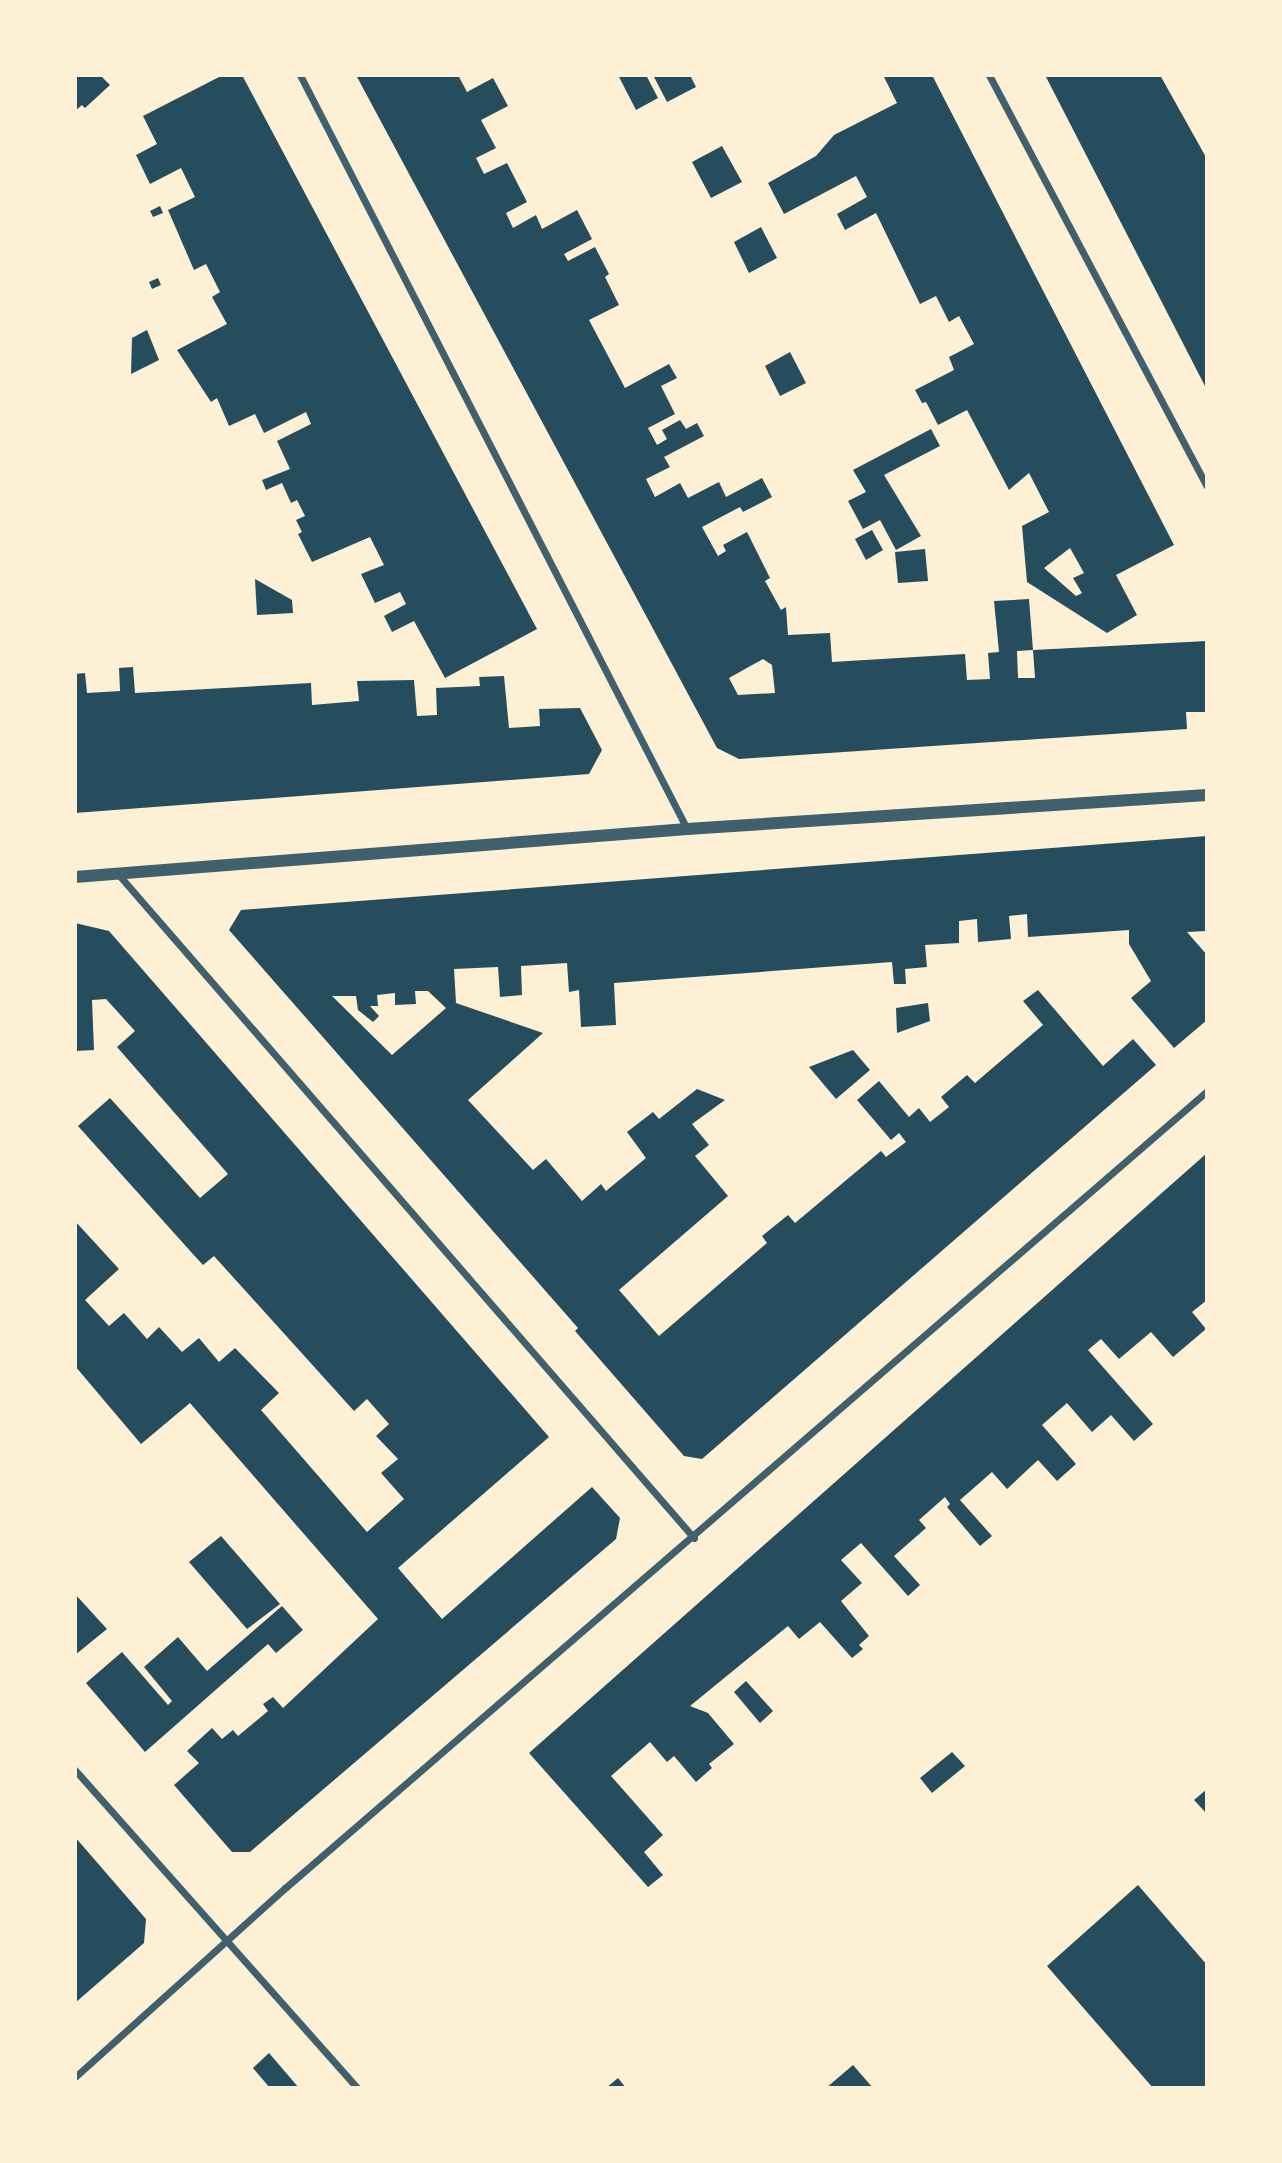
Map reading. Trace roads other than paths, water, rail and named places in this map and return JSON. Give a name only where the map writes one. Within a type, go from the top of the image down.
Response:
[{"type":"street","points":[[300,75],[687,829]]},
{"type":"street","points":[[989,75],[1207,486]]},
{"type":"street","points":[[75,877],[687,829],[1207,795]]},
{"type":"street","points":[[118,874],[694,1538]]},
{"type":"street","points":[[75,2077],[1207,1091]]},
{"type":"street","points":[[75,1770],[357,2088]]}]
